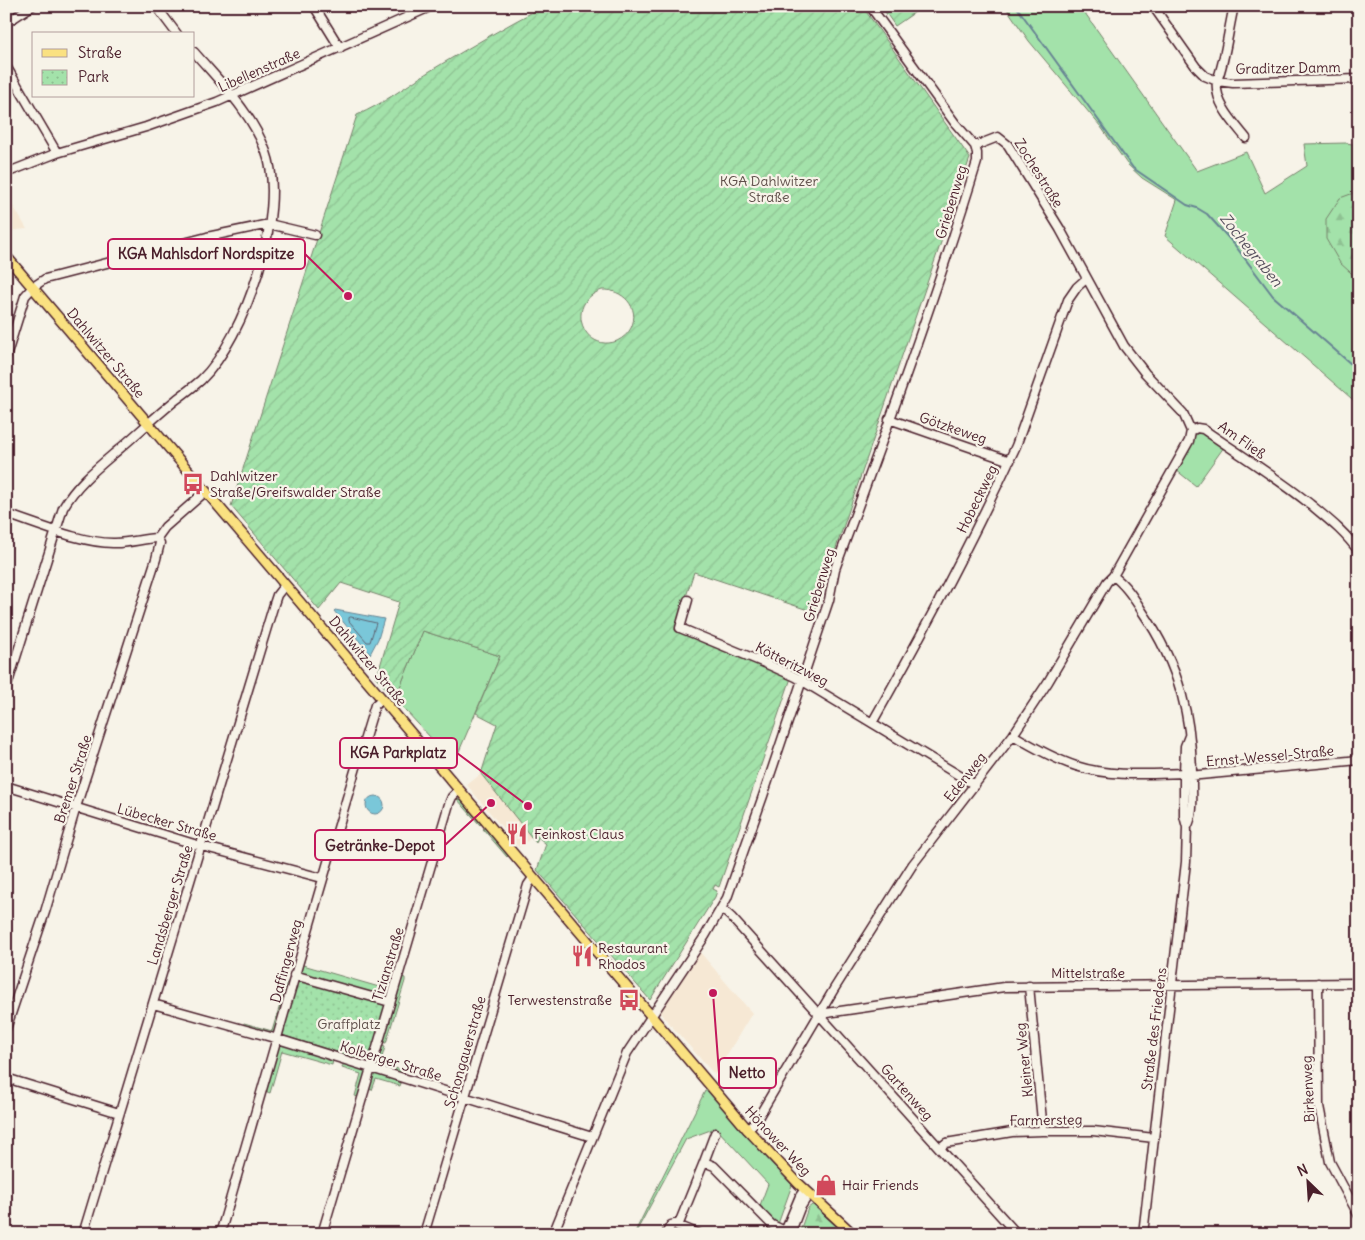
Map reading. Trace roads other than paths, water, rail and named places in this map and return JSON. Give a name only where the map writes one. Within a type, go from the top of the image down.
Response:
[{"type":"main road","name":"Dahlwitzer Straße","points":[[6,256],[709,1085]]},
{"type":"main road","name":"Hönower Weg","points":[[709,1085],[748,1130],[807,1191],[853,1234]]},
{"type":"street","points":[[6,23],[32,6]]},
{"type":"street","points":[[156,6],[176,32]]},
{"type":"street","points":[[314,6],[340,48]]},
{"type":"street","points":[[870,6],[975,146]]},
{"type":"street","points":[[1153,6],[1196,67],[1205,76],[1217,81]]},
{"type":"street","points":[[1234,6],[1224,48],[1222,68],[1216,86],[1224,109],[1246,138]]},
{"type":"street","name":"Libellenstraße","points":[[6,173],[57,153],[146,127],[232,95],[340,48],[427,7]]},
{"type":"street","points":[[6,689],[63,508],[68,499],[81,484],[202,379],[218,361],[233,337],[255,280],[269,224],[272,187],[267,153],[258,133],[232,95],[195,53]]},
{"type":"street","points":[[6,66],[57,153]]},
{"type":"street","name":"Graditzer Damm","points":[[1217,81],[1234,83],[1359,79]]},
{"type":"street","name":"Zochestraße","points":[[975,146],[998,137],[1008,145],[1060,229],[1124,346],[1145,373],[1183,413],[1191,431]]},
{"type":"street","name":"Griebenweg","points":[[652,1017],[722,909],[760,804],[829,600],[835,569],[913,356],[958,224],[976,162],[977,153],[975,146]]},
{"type":"street","points":[[6,357],[25,296],[40,282],[207,237],[269,224],[315,235]]},
{"type":"street","name":"Hobeckweg","points":[[872,723],[965,553],[1010,460],[1068,300],[1077,286],[1086,279]]},
{"type":"street","name":"Götzkeweg","points":[[889,419],[1010,460]]},
{"type":"street","name":"Am Fließ","points":[[1191,431],[1197,428],[1204,428],[1294,492],[1332,522],[1353,543],[1359,552]]},
{"type":"street","name":"Edenweg","points":[[748,1130],[756,1121],[913,864],[1013,735],[1058,666],[1107,582],[1113,576],[1189,441],[1191,431]]},
{"type":"street","points":[[6,514],[102,543],[125,543],[157,538],[165,527],[206,491]]},
{"type":"street","name":"Bremer Straße","points":[[6,1029],[45,912],[76,807],[156,559],[160,543],[157,538]]},
{"type":"street","name":"Straße des Friedens","points":[[1113,576],[1119,580],[1148,618],[1169,659],[1184,698],[1192,746],[1192,814],[1188,827],[1186,862],[1143,1234]]},
{"type":"street","name":"Landsberger Straße","points":[[82,1234],[274,604],[277,595],[286,585]]},
{"type":"street","name":"Kötteritzweg","points":[[688,600],[680,628],[767,664],[801,681],[975,786]]},
{"type":"street","name":"Daffingerweg","points":[[220,1234],[278,1039],[322,878],[375,705],[382,698]]},
{"type":"street","name":"Ernst-Wessel-Straße","points":[[1013,735],[1050,755],[1083,768],[1113,773],[1192,776],[1359,760]]},
{"type":"street","name":"Straße des Friedens","points":[[1188,827],[1184,816],[1184,775],[1185,746],[1190,736]]},
{"type":"street","name":"Lübecker Straße","points":[[6,786],[201,845],[322,878]]},
{"type":"street","name":"Tizianstraße","points":[[322,1234],[449,804],[452,797],[459,790]]},
{"type":"street","name":"Schongauerstraße","points":[[424,1234],[528,885],[533,878]]},
{"type":"street","name":"Gartenweg","points":[[722,909],[820,1014],[1016,1234]]},
{"type":"street","points":[[294,975],[390,1002]]},
{"type":"street","name":"Birkenweg","points":[[1318,983],[1319,1106],[1321,1121],[1330,1162],[1359,1216]]},
{"type":"street","name":"Mittelstraße","points":[[820,1014],[980,989],[1029,986],[1359,983]]},
{"type":"street","name":"Kleiner Weg","points":[[1029,986],[1043,1131]]},
{"type":"street","name":"Kolberger Straße","points":[[153,1004],[278,1039],[592,1138]]},
{"type":"street","points":[[553,1234],[627,1053],[652,1017]]},
{"type":"street","points":[[6,1078],[119,1113]]},
{"type":"street","name":"Farmersteg","points":[[940,1148],[946,1142],[1012,1132],[1093,1131],[1154,1138]]},
{"type":"street","points":[[678,1226],[715,1133]]},
{"type":"street","points":[[704,1162],[714,1166],[772,1225],[786,1233],[800,1196],[807,1191]]},
{"type":"street","points":[[666,1234],[671,1225],[698,1234]]},
{"type":"water","points":[[334,611],[384,619],[378,639],[370,654]]},
{"type":"water","points":[[375,796],[381,799],[384,805],[381,811],[375,814],[369,811],[366,805],[369,799]]},
{"type":"waterway","name":"Zochegraben","points":[[1016,6],[1133,168],[1187,205],[1207,214],[1234,244],[1273,296],[1359,371]]},
{"type":"place","name":"KGA Mahlsdorf Nordspitze","points":[[348,296]]},
{"type":"place","name":"Dahlwitzer Straße/Greifswalder Straße","points":[[193,484]]},
{"type":"place","name":"Getränke-Depot","points":[[491,803]]},
{"type":"place","name":"KGA Parkplatz","points":[[528,806]]},
{"type":"place","name":"Feinkost Claus","points":[[517,834]]},
{"type":"place","name":"Restaurant Rhodos","points":[[582,956]]},
{"type":"place","name":"Netto","points":[[713,993]]},
{"type":"place","name":"Terwestenstraße","points":[[629,1000]]},
{"type":"place","name":"Hair Friends","points":[[826,1185]]},
{"type":"park label","name":"KGA Dahlwitzer Straße","points":[[769,190]]},
{"type":"park label","name":"Graffplatz","points":[[349,1024]]}]
